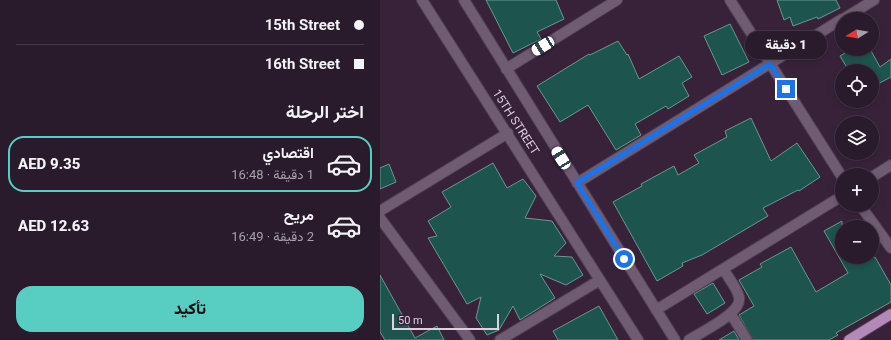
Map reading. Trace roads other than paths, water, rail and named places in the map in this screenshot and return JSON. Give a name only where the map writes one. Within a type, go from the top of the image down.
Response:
[{"type":"main road","points":[[849,340],[891,314]]},
{"type":"street","name":"15TH STREET","points":[[422,0],[508,133],[638,340]]},
{"type":"street","name":"15TH STREET","points":[[464,0],[675,340]]},
{"type":"street","points":[[506,69],[617,0]]},
{"type":"street","points":[[730,0],[836,168]]},
{"type":"street","points":[[854,12],[874,0]]},
{"type":"street","points":[[577,183],[835,23]]},
{"type":"street","points":[[380,211],[508,133]]},
{"type":"street","points":[[879,173],[891,165]]},
{"type":"street","points":[[656,310],[835,200]]},
{"type":"street","points":[[865,212],[891,248]]},
{"type":"street","points":[[380,218],[470,340]]},
{"type":"street","points":[[689,340],[738,308],[739,296],[723,269]]},
{"type":"street","points":[[500,340],[600,280]]},
{"type":"street","points":[[731,314],[747,340]]}]
